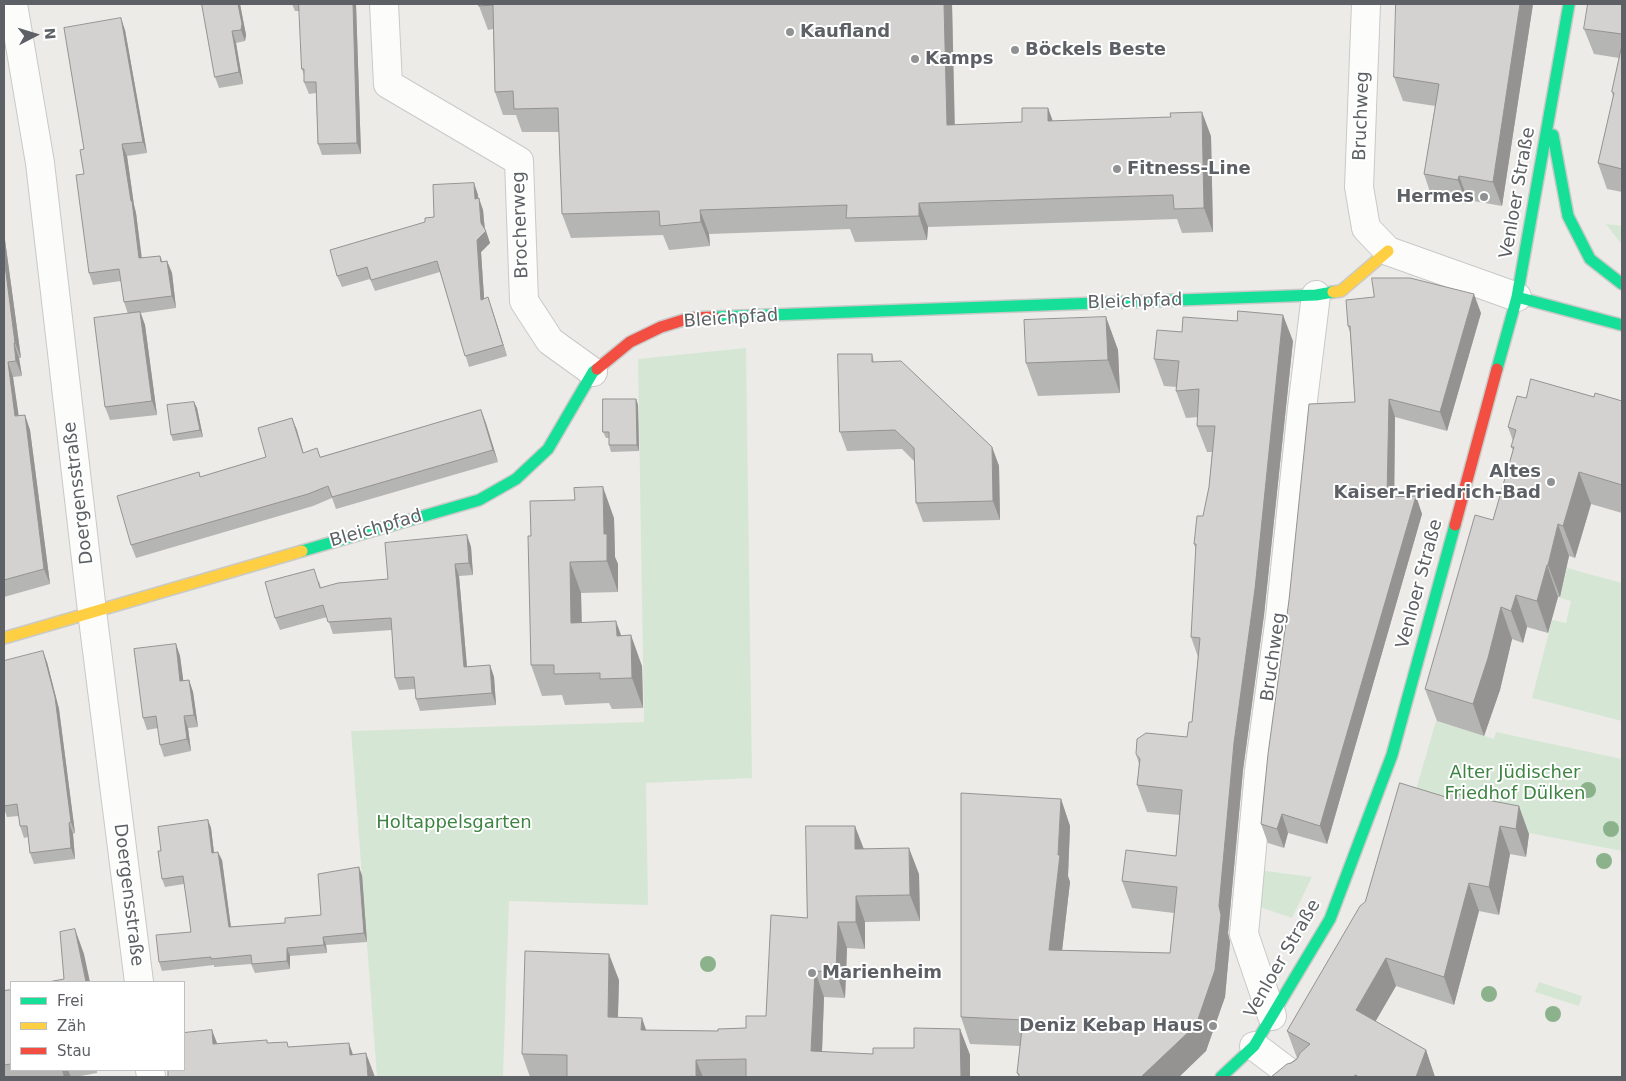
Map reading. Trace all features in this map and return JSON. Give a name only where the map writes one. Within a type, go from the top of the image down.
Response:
[{"type":"street","name":"Doergensstraße","points":[[13,4],[40,163],[92,611],[139,981]]},
{"type":"street","name":"Brocherweg","points":[[384,4],[388,84],[519,161],[524,300],[550,341],[593,372]]},
{"type":"street","name":"Bruchweg","points":[[1366,4],[1359,187],[1366,228],[1388,251]]},
{"type":"street","name":"Venloer Straße","points":[[1221,1077],[1254,1046],[1330,919],[1392,755],[1517,297],[1569,4]]},
{"type":"street","points":[[1550,119],[1568,216],[1590,259],[1622,284]]},
{"type":"street","name":"Bleichpfad","points":[[4,638],[479,500],[516,479],[548,449],[593,372],[630,342],[661,327],[690,318],[1316,295],[1341,291],[1388,251]]},
{"type":"street","points":[[1388,251],[1517,297],[1622,326]]},
{"type":"street","name":"Bruchweg","points":[[1272,1016],[1244,934],[1259,771],[1280,617],[1316,295]]},
{"type":"street","points":[[1254,1046],[1295,1077]]},
{"type":"green space","points":[[1606,224],[1622,226],[1622,245]]},
{"type":"green space","name":"Holtappelsgarten","points":[[746,348],[752,778],[646,783],[648,905],[509,901],[503,1077],[377,1077],[351,731],[644,722],[638,359]]},
{"type":"green space","points":[[1567,568],[1622,583],[1622,721],[1532,698],[1552,620],[1566,623],[1571,601],[1560,598]]},
{"type":"green space","name":"Alter Jüdischer Friedhof Dülken","points":[[1436,721],[1494,739],[1496,732],[1622,759],[1622,851],[1410,810]]},
{"type":"green space","points":[[1258,870],[1312,877],[1292,918],[1254,905]]},
{"type":"green space","points":[[1539,982],[1582,996],[1579,1006],[1535,992]]},
{"type":"building","points":[[202,4],[238,4],[242,24],[241,30],[232,31],[239,72],[215,77]]},
{"type":"building","points":[[299,4],[353,4],[357,143],[318,144],[316,82],[304,82]]},
{"type":"building","points":[[479,4],[944,4],[947,125],[1022,122],[1022,108],[1048,108],[1048,121],[1171,117],[1170,113],[1202,112],[1204,208],[1174,209],[1173,195],[919,203],[919,216],[846,218],[847,205],[700,210],[701,222],[660,226],[659,211],[562,214],[558,108],[514,109],[513,91],[495,92],[493,5],[479,6]]},
{"type":"building","points":[[1396,4],[1520,4],[1493,182],[1459,176],[1458,180],[1424,174],[1439,84],[1394,77]]},
{"type":"building","points":[[1588,4],[1622,4],[1622,34],[1584,29]]},
{"type":"building","points":[[121,18],[143,142],[122,144],[139,258],[160,256],[161,262],[167,261],[172,296],[124,302],[119,269],[89,273],[76,175],[84,174],[80,150],[84,149],[64,28]]},
{"type":"building","points":[[1622,45],[1622,169],[1598,163],[1614,93],[1612,92]]},
{"type":"building","points":[[474,183],[475,199],[479,198],[481,223],[486,231],[477,240],[481,300],[488,297],[503,345],[465,356],[437,261],[371,280],[367,267],[337,276],[330,250],[425,222],[425,218],[434,217],[433,185]]},
{"type":"building","points":[[4,257],[16,361],[8,362],[15,416],[25,415],[44,569],[4,580]]},
{"type":"building","points":[[1372,278],[1410,278],[1474,294],[1440,412],[1389,399],[1387,497],[1416,496],[1320,826],[1282,814],[1277,829],[1261,824],[1268,754],[1289,600],[1309,404],[1355,402],[1350,326],[1348,326],[1346,300],[1374,297]]},
{"type":"building","points":[[1238,311],[1283,315],[1255,589],[1234,743],[1215,970],[1196,1025],[1141,1077],[1019,1077],[1017,1073],[1023,1020],[961,1017],[961,793],[1061,799],[1058,855],[1060,855],[1049,950],[1170,953],[1177,887],[1122,881],[1126,850],[1176,856],[1182,790],[1137,785],[1140,759],[1136,754],[1137,739],[1146,733],[1187,737],[1189,722],[1192,722],[1200,638],[1191,637],[1196,544],[1194,544],[1197,516],[1203,516],[1209,487],[1215,426],[1197,426],[1199,389],[1176,391],[1179,361],[1154,359],[1157,330],[1182,332],[1183,317],[1237,321]]},
{"type":"building","points":[[140,312],[152,401],[105,407],[94,318]]},
{"type":"building","points":[[1106,317],[1108,360],[1026,363],[1024,320]]},
{"type":"building","points":[[838,354],[872,354],[872,362],[901,361],[992,447],[993,501],[916,503],[914,448],[895,430],[840,432]]},
{"type":"building","points":[[1531,379],[1594,397],[1595,393],[1622,401],[1622,485],[1579,472],[1563,526],[1558,524],[1537,601],[1516,595],[1511,611],[1501,607],[1488,658],[1473,704],[1425,689],[1475,515],[1493,520],[1514,447],[1511,447],[1516,430],[1508,427],[1517,396],[1526,398]]},
{"type":"building","points":[[603,399],[636,399],[637,445],[609,445],[609,432],[603,432]]},
{"type":"building","points":[[194,402],[200,430],[171,435],[167,405]]},
{"type":"building","points":[[481,410],[493,450],[332,497],[328,486],[308,494],[131,545],[117,496],[199,472],[200,477],[266,457],[258,428],[292,418],[303,453],[317,448],[320,457]]},
{"type":"building","points":[[603,487],[604,534],[607,534],[607,561],[570,562],[571,623],[616,621],[617,636],[631,635],[632,678],[600,679],[600,673],[554,674],[554,665],[531,665],[528,536],[531,536],[530,501],[575,500],[574,488]]},
{"type":"building","points":[[467,535],[469,563],[455,564],[464,667],[490,665],[492,693],[416,699],[414,677],[395,678],[391,618],[328,622],[323,605],[275,618],[265,582],[314,569],[320,588],[338,583],[388,579],[385,543]]},
{"type":"building","points":[[176,644],[180,681],[189,680],[194,715],[184,716],[187,739],[160,745],[156,716],[143,718],[134,649]]},
{"type":"building","points":[[43,651],[55,697],[71,822],[69,823],[71,848],[30,853],[27,826],[20,826],[17,804],[4,806],[4,661]]},
{"type":"building","points":[[1400,783],[1449,798],[1450,793],[1519,806],[1516,829],[1500,826],[1489,887],[1469,883],[1444,977],[1386,958],[1356,1010],[1426,1050],[1416,1077],[1359,1077],[1355,1075],[1354,1077],[1271,1077],[1287,1064],[1297,1059],[1300,1053],[1310,1044],[1287,1031],[1360,906],[1365,902]]},
{"type":"building","points":[[208,820],[212,853],[218,852],[229,927],[285,923],[285,918],[321,915],[318,874],[359,867],[364,933],[323,937],[324,945],[287,948],[287,961],[252,964],[251,955],[159,962],[156,935],[191,932],[183,876],[162,879],[158,851],[161,851],[158,827]]},
{"type":"building","points":[[806,826],[855,826],[855,849],[909,848],[910,895],[856,896],[856,922],[838,922],[836,972],[815,971],[811,1051],[873,1054],[873,1048],[914,1048],[914,1028],[960,1029],[961,1077],[746,1077],[746,1059],[696,1060],[696,1077],[567,1077],[567,1055],[522,1054],[525,951],[609,954],[608,1017],[642,1018],[641,1030],[718,1031],[718,1029],[746,1028],[746,1016],[766,1016],[771,915],[807,918]]},
{"type":"building","points":[[75,929],[86,981],[53,981],[64,979],[60,932]]},
{"type":"building","points":[[10,990],[10,1064],[4,1065],[4,991]]},
{"type":"building","points":[[212,1030],[213,1044],[267,1040],[267,1043],[287,1042],[288,1047],[349,1043],[350,1055],[366,1053],[368,1077],[168,1077],[168,1071],[185,1071],[185,1033]]},
{"type":"traffic: fast","points":[[1497,369],[1517,297],[1569,4]]},
{"type":"traffic: fast","points":[[1553,135],[1568,216],[1590,259],[1622,284]]},
{"type":"traffic: fast","points":[[714,317],[1316,295],[1333,292]]},
{"type":"traffic: fast","points":[[1517,297],[1622,325]]},
{"type":"traffic: fast","points":[[302,551],[479,500],[516,479],[548,449],[593,372],[597,369]]},
{"type":"traffic: fast","points":[[1221,1077],[1254,1046],[1330,919],[1392,755],[1455,525]]},
{"type":"traffic: slow","points":[[1333,292],[1341,291],[1388,251]]},
{"type":"traffic: slow","points":[[4,638],[302,551]]},
{"type":"traffic: jam","points":[[597,369],[630,342],[661,327],[690,318],[714,317]]},
{"type":"traffic: jam","points":[[1455,525],[1497,369]]},
{"type":"place","name":"Kaufland","points":[[790,32]]},
{"type":"place","name":"Böckels Beste","points":[[1015,50]]},
{"type":"place","name":"Kamps","points":[[915,59]]},
{"type":"place","name":"Fitness-Line","points":[[1117,169]]},
{"type":"place","name":"Hermes","points":[[1484,197]]},
{"type":"place","name":"Altes Kaiser-Friedrich-Bad","points":[[1551,482]]},
{"type":"place","name":"Marienheim","points":[[812,973]]},
{"type":"place","name":"Deniz Kebap Haus","points":[[1213,1026]]}]
